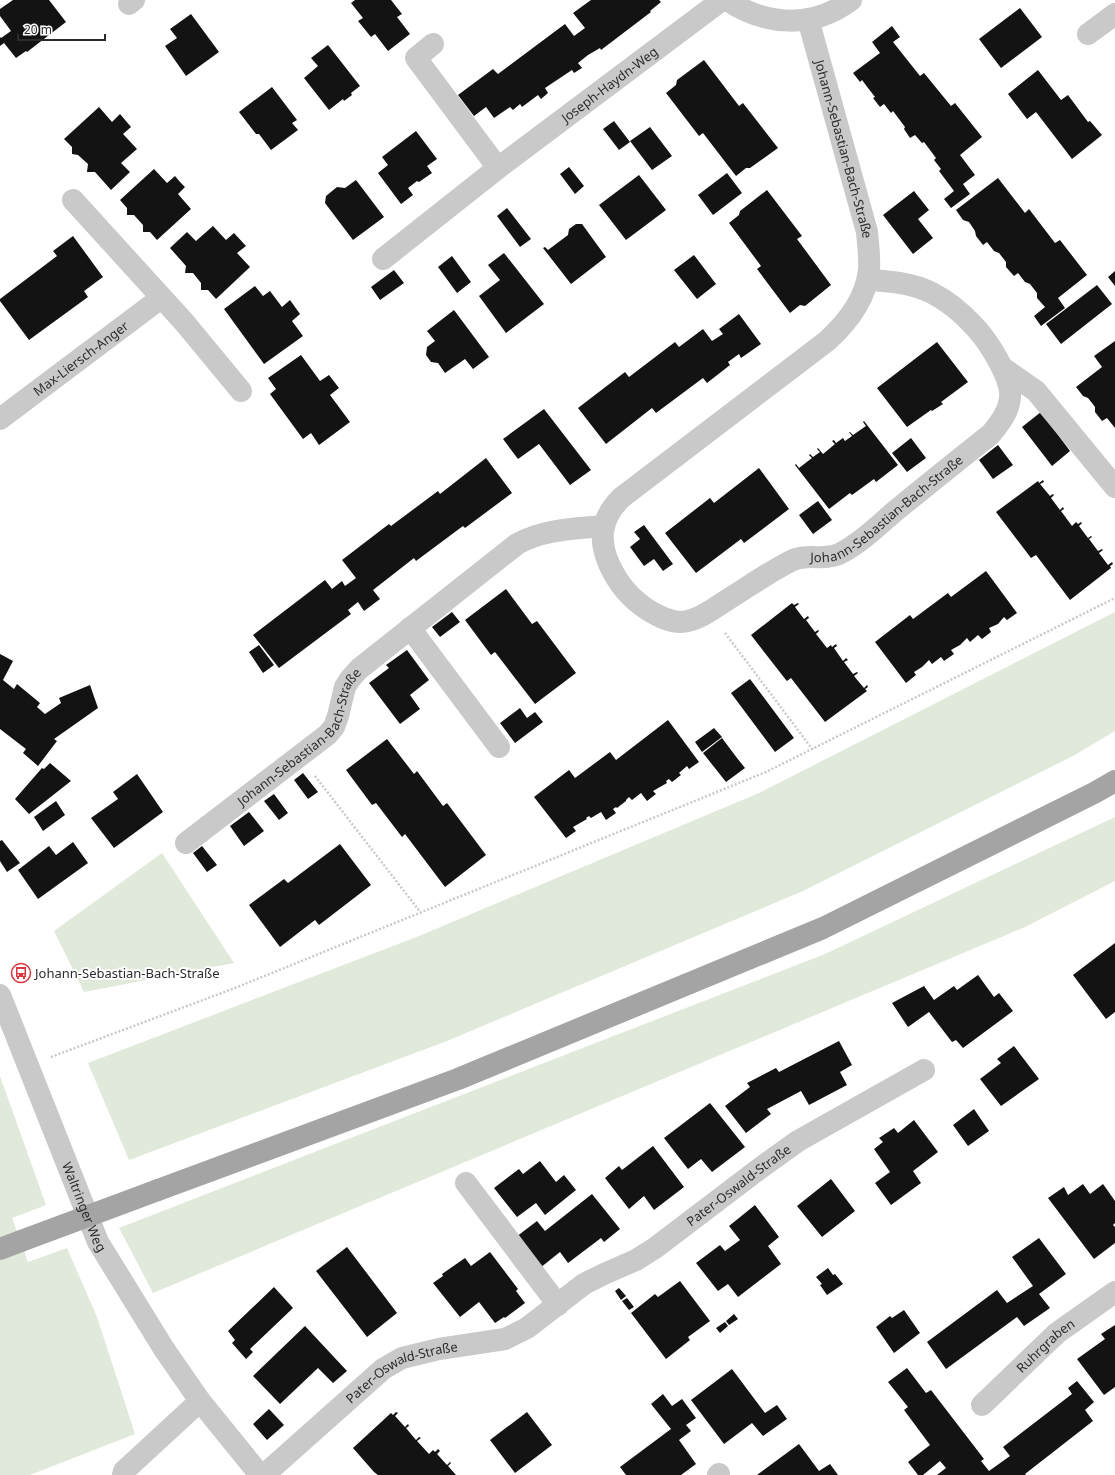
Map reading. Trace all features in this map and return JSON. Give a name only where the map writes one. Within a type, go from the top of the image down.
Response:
[{"type":"main road","points":[[0,1249],[458,1079],[822,928],[1094,793],[1115,781]]},
{"type":"street","name":"Joseph-Haydn-Weg","points":[[383,259],[498,168],[722,0]]},
{"type":"street","points":[[727,0],[739,8],[764,17],[789,21],[808,19],[831,12],[850,0]]},
{"type":"street","points":[[1088,34],[1115,14]]},
{"type":"street","name":"Johann-Sebastian-Bach-Straße","points":[[808,19],[867,232],[869,268],[867,280],[861,298],[852,315],[842,328],[621,498],[606,517],[603,541],[606,556],[611,568],[621,584],[638,604],[656,615],[671,621],[689,621],[709,612],[793,560],[838,554],[868,534],[990,434],[1001,422],[1010,396],[1008,381],[1003,368],[976,328],[962,314],[933,294],[916,286],[897,282],[867,280]]},
{"type":"street","points":[[433,44],[416,58],[498,168]]},
{"type":"street","points":[[73,200],[122,252],[161,298],[184,322],[240,391]]},
{"type":"street","name":"Max-Liersch-Anger","points":[[0,419],[161,298]]},
{"type":"street","points":[[1003,368],[1036,391],[1115,487]]},
{"type":"street","name":"Johann-Sebastian-Bach-Straße","points":[[186,843],[327,735],[334,727],[345,687],[359,669],[517,544],[528,538],[552,531],[604,526]]},
{"type":"street","points":[[410,628],[499,747]]},
{"type":"street","name":"Waltringer Weg","points":[[0,995],[5,1022],[28,1064],[98,1242],[148,1325],[200,1401],[260,1475]]},
{"type":"street","name":"Pater-Oswald-Straße","points":[[264,1475],[383,1369],[394,1362],[402,1358],[438,1349],[505,1339],[527,1328],[593,1279],[636,1260],[654,1248],[798,1141],[924,1070]]},
{"type":"street","points":[[466,1183],[558,1305]]},
{"type":"street","name":"Ruhrgraben","points":[[982,1405],[1057,1333],[1115,1292]]},
{"type":"street","points":[[123,1475],[124,1471],[200,1401]]},
{"type":"path","points":[[28,1064],[235,988],[766,772],[813,750],[1115,598]]},
{"type":"path","points":[[709,612],[813,750]]},
{"type":"path","points":[[300,756],[421,913]]},
{"type":"green space","points":[[1115,612],[1115,731],[1073,756],[803,891],[447,1041],[129,1160],[88,1063],[419,936],[759,793]]},
{"type":"green space","points":[[1115,817],[1115,881],[1025,927],[153,1293],[119,1228],[825,954]]},
{"type":"green space","points":[[162,853],[234,963],[84,992],[54,931]]},
{"type":"green space","points":[[0,1076],[46,1205],[12,1218],[28,1262],[67,1248],[97,1317],[135,1434],[30,1475],[0,1475]]},
{"type":"building","points":[[13,0],[49,0],[66,22],[27,52],[26,51],[16,58],[4,43],[0,46],[0,37],[1,38],[11,31],[0,16],[0,9]]},
{"type":"building","points":[[355,0],[391,0],[402,14],[397,17],[410,34],[388,51],[375,34],[371,37],[358,21],[363,18],[351,3]]},
{"type":"building","points":[[591,0],[659,0],[661,2],[650,11],[651,12],[601,50],[600,48],[578,63],[582,68],[574,73],[572,70],[545,88],[548,93],[541,99],[538,95],[522,107],[520,104],[513,110],[510,107],[494,118],[486,107],[474,116],[458,95],[493,69],[498,74],[565,24],[574,36],[585,28],[573,13]]},
{"type":"building","points":[[1020,8],[1042,37],[1001,68],[979,39]]},
{"type":"building","points":[[191,14],[219,52],[186,76],[165,46],[177,38],[170,29]]},
{"type":"building","points":[[892,26],[900,37],[893,42],[920,76],[924,73],[951,106],[955,103],[982,137],[960,155],[975,175],[963,184],[970,194],[951,208],[944,199],[954,191],[939,171],[941,169],[934,160],[936,158],[924,142],[922,143],[915,135],[910,138],[904,129],[905,127],[893,111],[891,113],[884,104],[880,107],[873,98],[875,97],[862,80],[860,82],[853,73],[880,53],[872,42]]},
{"type":"building","points":[[328,45],[360,86],[351,93],[352,95],[344,101],[343,99],[329,110],[304,78],[318,66],[311,58]]},
{"type":"building","points":[[704,60],[739,106],[743,103],[778,148],[736,176],[703,133],[699,136],[666,93],[676,85],[677,80]]},
{"type":"building","points":[[1038,70],[1061,100],[1068,95],[1088,122],[1090,121],[1102,135],[1072,159],[1036,112],[1027,119],[1008,94]]},
{"type":"building","points":[[272,87],[297,120],[292,123],[298,130],[271,150],[239,112]]},
{"type":"building","points":[[99,107],[112,122],[120,114],[131,127],[123,134],[137,149],[121,163],[130,172],[111,190],[95,172],[87,172],[88,164],[78,155],[72,154],[72,147],[64,139]]},
{"type":"building","points":[[614,121],[630,142],[619,150],[603,129]]},
{"type":"building","points":[[650,127],[672,156],[652,170],[630,141]]},
{"type":"building","points":[[416,131],[437,159],[427,166],[432,173],[408,188],[413,195],[401,204],[378,173],[388,165],[382,157]]},
{"type":"building","points":[[569,167],[584,186],[575,194],[560,174]]},
{"type":"building","points":[[154,169],[167,183],[175,176],[185,187],[178,194],[191,209],[157,240],[150,232],[143,232],[143,225],[134,215],[127,215],[127,208],[120,200]]},
{"type":"building","points":[[727,173],[742,193],[713,215],[698,195]]},
{"type":"building","points":[[639,175],[666,210],[626,240],[599,205]]},
{"type":"building","points":[[998,178],[1025,213],[1029,209],[1055,243],[1060,240],[1087,275],[1058,298],[1065,308],[1041,326],[1034,316],[1045,307],[1037,298],[1037,293],[1018,273],[1014,276],[1006,267],[1006,262],[999,253],[994,251],[987,242],[983,245],[976,236],[975,231],[969,222],[963,220],[956,210]]},
{"type":"building","points":[[356,180],[384,217],[353,240],[325,203],[326,196],[337,187],[345,188]]},
{"type":"building","points":[[767,190],[802,236],[797,239],[831,285],[805,306],[800,305],[790,313],[757,269],[761,266],[729,223],[739,215],[740,211]]},
{"type":"building","points":[[914,191],[929,210],[918,219],[933,238],[913,254],[883,215]]},
{"type":"building","points":[[507,208],[531,239],[520,247],[497,216]]},
{"type":"building","points":[[576,224],[582,224],[606,257],[571,284],[543,248],[545,247],[548,250],[568,235],[569,229]]},
{"type":"building","points":[[213,226],[226,240],[234,233],[246,246],[237,253],[250,267],[216,299],[208,290],[201,290],[201,283],[193,273],[185,273],[186,266],[170,248],[187,232],[196,241]]},
{"type":"building","points":[[73,236],[103,277],[84,291],[88,297],[29,340],[0,299],[57,256],[53,251]]},
{"type":"building","points":[[504,253],[544,304],[506,333],[479,296],[500,280],[488,265]]},
{"type":"building","points":[[694,255],[716,284],[697,299],[674,270]]},
{"type":"building","points":[[452,256],[471,282],[457,293],[438,267]]},
{"type":"building","points":[[394,270],[404,283],[380,300],[371,287]]},
{"type":"building","points":[[1115,271],[1115,286],[1108,277]]},
{"type":"building","points":[[1097,285],[1112,304],[1061,344],[1046,324]]},
{"type":"building","points":[[255,286],[263,296],[270,291],[282,307],[290,300],[300,314],[292,321],[303,336],[264,364],[224,309]]},
{"type":"building","points":[[454,310],[489,357],[473,369],[465,359],[445,373],[438,363],[431,362],[426,355],[427,347],[435,341],[427,331]]},
{"type":"building","points":[[739,314],[761,344],[741,358],[739,354],[728,362],[730,365],[707,383],[703,378],[656,413],[652,408],[606,444],[578,408],[625,372],[629,377],[675,342],[679,347],[703,329],[712,341],[723,334],[719,329]]},
{"type":"building","points":[[1115,341],[1115,428],[1107,418],[1102,421],[1095,412],[1095,407],[1092,403],[1088,398],[1083,396],[1076,387],[1102,367],[1094,356]]},
{"type":"building","points":[[937,342],[968,382],[941,402],[943,404],[932,411],[931,410],[907,427],[877,388]]},
{"type":"building","points":[[301,355],[320,381],[329,375],[339,388],[330,395],[350,422],[319,445],[311,433],[303,439],[270,394],[276,389],[268,378]]},
{"type":"building","points":[[544,409],[591,470],[570,485],[539,444],[518,459],[503,439]]},
{"type":"building","points":[[1041,412],[1070,451],[1052,466],[1022,427]]},
{"type":"building","points":[[864,421],[898,465],[876,482],[874,479],[852,495],[850,493],[829,509],[795,465],[796,464],[799,468],[812,458],[809,455],[810,454],[813,457],[820,452],[817,449],[818,448],[823,454],[835,444],[832,441],[834,440],[836,443],[843,438],[845,441],[852,436],[849,432],[853,435],[866,426],[863,422]]},
{"type":"building","points":[[911,438],[926,458],[907,472],[892,453]]},
{"type":"building","points":[[998,445],[1013,465],[993,479],[979,460]]},
{"type":"building","points":[[486,458],[512,493],[465,528],[463,526],[416,561],[414,558],[373,590],[380,599],[364,611],[358,602],[348,610],[351,614],[279,668],[253,635],[325,580],[332,589],[342,581],[345,586],[356,578],[342,560],[389,524],[391,526],[438,491],[440,494]]},
{"type":"building","points":[[759,468],[789,509],[744,543],[741,539],[696,573],[665,533],[710,498],[714,503]]},
{"type":"building","points":[[1043,480],[1044,482],[1040,484],[1050,496],[1053,494],[1054,495],[1051,498],[1060,510],[1063,507],[1064,509],[1061,511],[1072,526],[1076,522],[1078,524],[1081,522],[1082,523],[1079,526],[1088,538],[1091,536],[1092,537],[1089,539],[1098,551],[1103,550],[1099,553],[1108,565],[1112,562],[1113,564],[1110,566],[1111,568],[1070,600],[1036,555],[1031,558],[996,512],[1038,481],[1039,483]]},
{"type":"building","points":[[818,501],[832,520],[813,534],[799,515]]},
{"type":"building","points":[[644,525],[673,564],[663,571],[654,559],[644,566],[630,547],[640,539],[634,532]]},
{"type":"building","points":[[986,571],[1017,613],[1007,620],[1004,617],[998,624],[989,628],[991,632],[982,639],[978,635],[970,642],[967,638],[960,645],[951,650],[954,654],[944,661],[941,657],[932,664],[929,660],[914,672],[916,675],[906,683],[875,642],[910,615],[913,619],[948,593],[951,597]]},
{"type":"building","points":[[506,589],[532,624],[537,621],[576,673],[535,704],[495,652],[491,655],[465,620]]},
{"type":"building","points":[[792,603],[794,605],[799,604],[795,607],[804,619],[808,616],[809,618],[806,620],[815,632],[818,630],[819,631],[816,634],[827,648],[836,644],[837,646],[834,648],[843,661],[846,658],[848,660],[844,662],[853,674],[858,673],[854,676],[864,688],[867,685],[868,687],[865,689],[867,691],[825,722],[791,678],[787,681],[786,680],[751,635]]},
{"type":"building","points":[[452,612],[460,622],[440,637],[432,627]]},
{"type":"building","points":[[259,645],[274,665],[263,673],[249,652]]},
{"type":"building","points":[[407,650],[429,680],[410,695],[420,709],[400,724],[369,683],[389,668],[386,665]]},
{"type":"building","points":[[0,654],[13,661],[3,680],[14,689],[17,684],[40,703],[37,707],[45,714],[61,703],[59,698],[90,685],[98,708],[54,739],[57,741],[38,766],[23,753],[26,749],[0,729]]},
{"type":"building","points":[[750,679],[794,738],[775,752],[731,693]]},
{"type":"building","points":[[520,708],[527,718],[535,712],[543,722],[515,743],[500,723]]},
{"type":"building","points":[[668,720],[699,762],[689,769],[687,766],[679,773],[681,775],[672,782],[669,779],[666,781],[667,783],[653,791],[656,794],[647,801],[641,793],[632,800],[629,797],[617,808],[616,807],[613,809],[616,813],[606,820],[601,812],[591,818],[589,816],[586,818],[587,819],[573,827],[576,831],[566,838],[534,797],[569,770],[575,778],[610,752],[616,760]]},
{"type":"building","points":[[714,728],[722,737],[702,752],[695,742]]},
{"type":"building","points":[[722,738],[745,768],[726,782],[703,753]]},
{"type":"building","points":[[387,739],[414,774],[417,771],[443,806],[447,803],[486,855],[445,887],[405,834],[402,837],[376,803],[372,805],[346,770]]},
{"type":"building","points":[[50,763],[71,781],[29,814],[15,799],[42,768],[44,769]]},
{"type":"building","points":[[303,773],[318,792],[308,799],[294,780]]},
{"type":"building","points":[[137,774],[163,812],[114,848],[91,818],[118,799],[113,792]]},
{"type":"building","points":[[274,794],[288,813],[279,820],[264,801]]},
{"type":"building","points":[[56,801],[65,815],[43,831],[34,817]]},
{"type":"building","points":[[249,812],[264,831],[244,846],[230,826]]},
{"type":"building","points":[[2,840],[20,863],[7,872],[0,861],[0,841]]},
{"type":"building","points":[[73,842],[88,863],[38,899],[18,870],[49,846],[56,855]]},
{"type":"building","points":[[340,844],[371,885],[319,925],[315,920],[280,947],[249,905],[284,879],[288,883]]},
{"type":"building","points":[[202,846],[217,865],[207,872],[193,853]]},
{"type":"building","points":[[1115,943],[1115,1012],[1106,1019],[1073,975]]},
{"type":"building","points":[[978,975],[994,997],[999,993],[1013,1011],[963,1048],[956,1040],[952,1042],[929,1012],[908,1027],[892,1003],[924,986],[934,1000],[954,986],[957,990]]},
{"type":"building","points":[[839,1041],[852,1065],[840,1072],[847,1085],[809,1105],[801,1091],[767,1109],[771,1114],[746,1133],[725,1106],[750,1087],[747,1083],[776,1068],[779,1072]]},
{"type":"building","points":[[1014,1046],[1039,1079],[1001,1106],[980,1079],[1001,1063],[997,1059]]},
{"type":"building","points":[[710,1103],[745,1147],[712,1172],[701,1159],[688,1169],[664,1138]]},
{"type":"building","points":[[974,1109],[989,1131],[968,1146],[953,1125]]},
{"type":"building","points":[[914,1120],[938,1152],[913,1171],[921,1183],[891,1205],[875,1183],[890,1172],[874,1149],[883,1142],[879,1138],[894,1128],[898,1133]]},
{"type":"building","points":[[653,1146],[684,1187],[654,1210],[644,1196],[629,1209],[605,1178],[619,1166],[622,1170]]},
{"type":"building","points":[[540,1161],[556,1182],[564,1175],[576,1190],[545,1215],[536,1203],[517,1217],[494,1188],[519,1169],[523,1174]]},
{"type":"building","points":[[831,1179],[855,1211],[822,1237],[797,1206]]},
{"type":"building","points":[[1083,1184],[1090,1194],[1103,1184],[1115,1201],[1115,1223],[1113,1225],[1115,1227],[1115,1243],[1094,1259],[1048,1198],[1064,1187],[1068,1195]]},
{"type":"building","points":[[592,1194],[620,1229],[604,1242],[601,1238],[568,1263],[560,1252],[540,1268],[516,1237],[537,1221],[545,1231]]},
{"type":"building","points":[[755,1205],[779,1237],[768,1246],[781,1264],[738,1297],[728,1284],[718,1291],[696,1263],[720,1245],[725,1251],[740,1240],[729,1226]]},
{"type":"building","points":[[1039,1238],[1066,1274],[1039,1294],[1050,1308],[1024,1326],[1017,1317],[946,1369],[927,1342],[997,1290],[1007,1303],[1033,1286],[1012,1257]]},
{"type":"building","points":[[347,1247],[397,1313],[367,1337],[316,1271]]},
{"type":"building","points":[[490,1252],[518,1289],[516,1291],[525,1303],[505,1318],[504,1317],[495,1323],[479,1302],[460,1317],[433,1283],[443,1276],[442,1274],[465,1258],[471,1266]]},
{"type":"building","points":[[828,1268],[843,1284],[827,1295],[820,1285],[822,1284],[816,1277]]},
{"type":"building","points":[[680,1281],[710,1321],[688,1337],[690,1340],[666,1359],[631,1313],[655,1294],[658,1297]]},
{"type":"building","points":[[274,1287],[293,1308],[250,1349],[253,1352],[246,1359],[232,1343],[235,1340],[228,1331]]},
{"type":"building","points":[[619,1288],[626,1296],[621,1300],[615,1291]]},
{"type":"building","points":[[627,1298],[634,1307],[629,1310],[622,1301]]},
{"type":"building","points":[[904,1310],[920,1333],[894,1353],[876,1327],[890,1316],[892,1318]]},
{"type":"building","points":[[734,1314],[738,1319],[729,1325],[726,1321]]},
{"type":"building","points":[[725,1322],[728,1326],[720,1333],[716,1328]]},
{"type":"building","points":[[1115,1325],[1115,1387],[1104,1395],[1077,1359],[1105,1339],[1101,1334]]},
{"type":"building","points":[[305,1326],[347,1371],[333,1383],[318,1368],[280,1404],[253,1376]]},
{"type":"building","points":[[907,1368],[926,1393],[931,1390],[984,1459],[981,1461],[989,1471],[1010,1456],[1003,1447],[1072,1394],[1068,1388],[1077,1381],[1094,1402],[1085,1410],[1093,1421],[1025,1474],[1026,1475],[937,1475],[946,1468],[940,1461],[923,1475],[918,1475],[908,1462],[930,1445],[904,1410],[908,1407],[888,1382]]},
{"type":"building","points":[[732,1369],[765,1413],[777,1405],[787,1419],[763,1436],[752,1423],[724,1444],[691,1400]]},
{"type":"building","points":[[663,1394],[672,1406],[682,1399],[696,1418],[686,1425],[691,1431],[679,1440],[696,1464],[681,1475],[626,1475],[620,1467],[671,1429],[651,1404]]},
{"type":"building","points":[[269,1409],[284,1425],[267,1440],[253,1424]]},
{"type":"building","points":[[396,1412],[398,1413],[395,1416],[405,1427],[408,1424],[409,1426],[406,1428],[416,1440],[419,1437],[421,1438],[417,1441],[429,1454],[433,1450],[435,1452],[438,1449],[440,1451],[437,1454],[447,1465],[450,1462],[451,1463],[448,1466],[456,1475],[378,1475],[374,1472],[353,1448],[391,1413],[393,1415]]},
{"type":"building","points":[[527,1412],[552,1445],[515,1473],[490,1440]]},
{"type":"building","points":[[799,1444],[819,1471],[830,1464],[838,1475],[757,1475]]},
{"type":"place","name":"Johann-Sebastian-Bach-Straße","points":[[21,973]]}]
